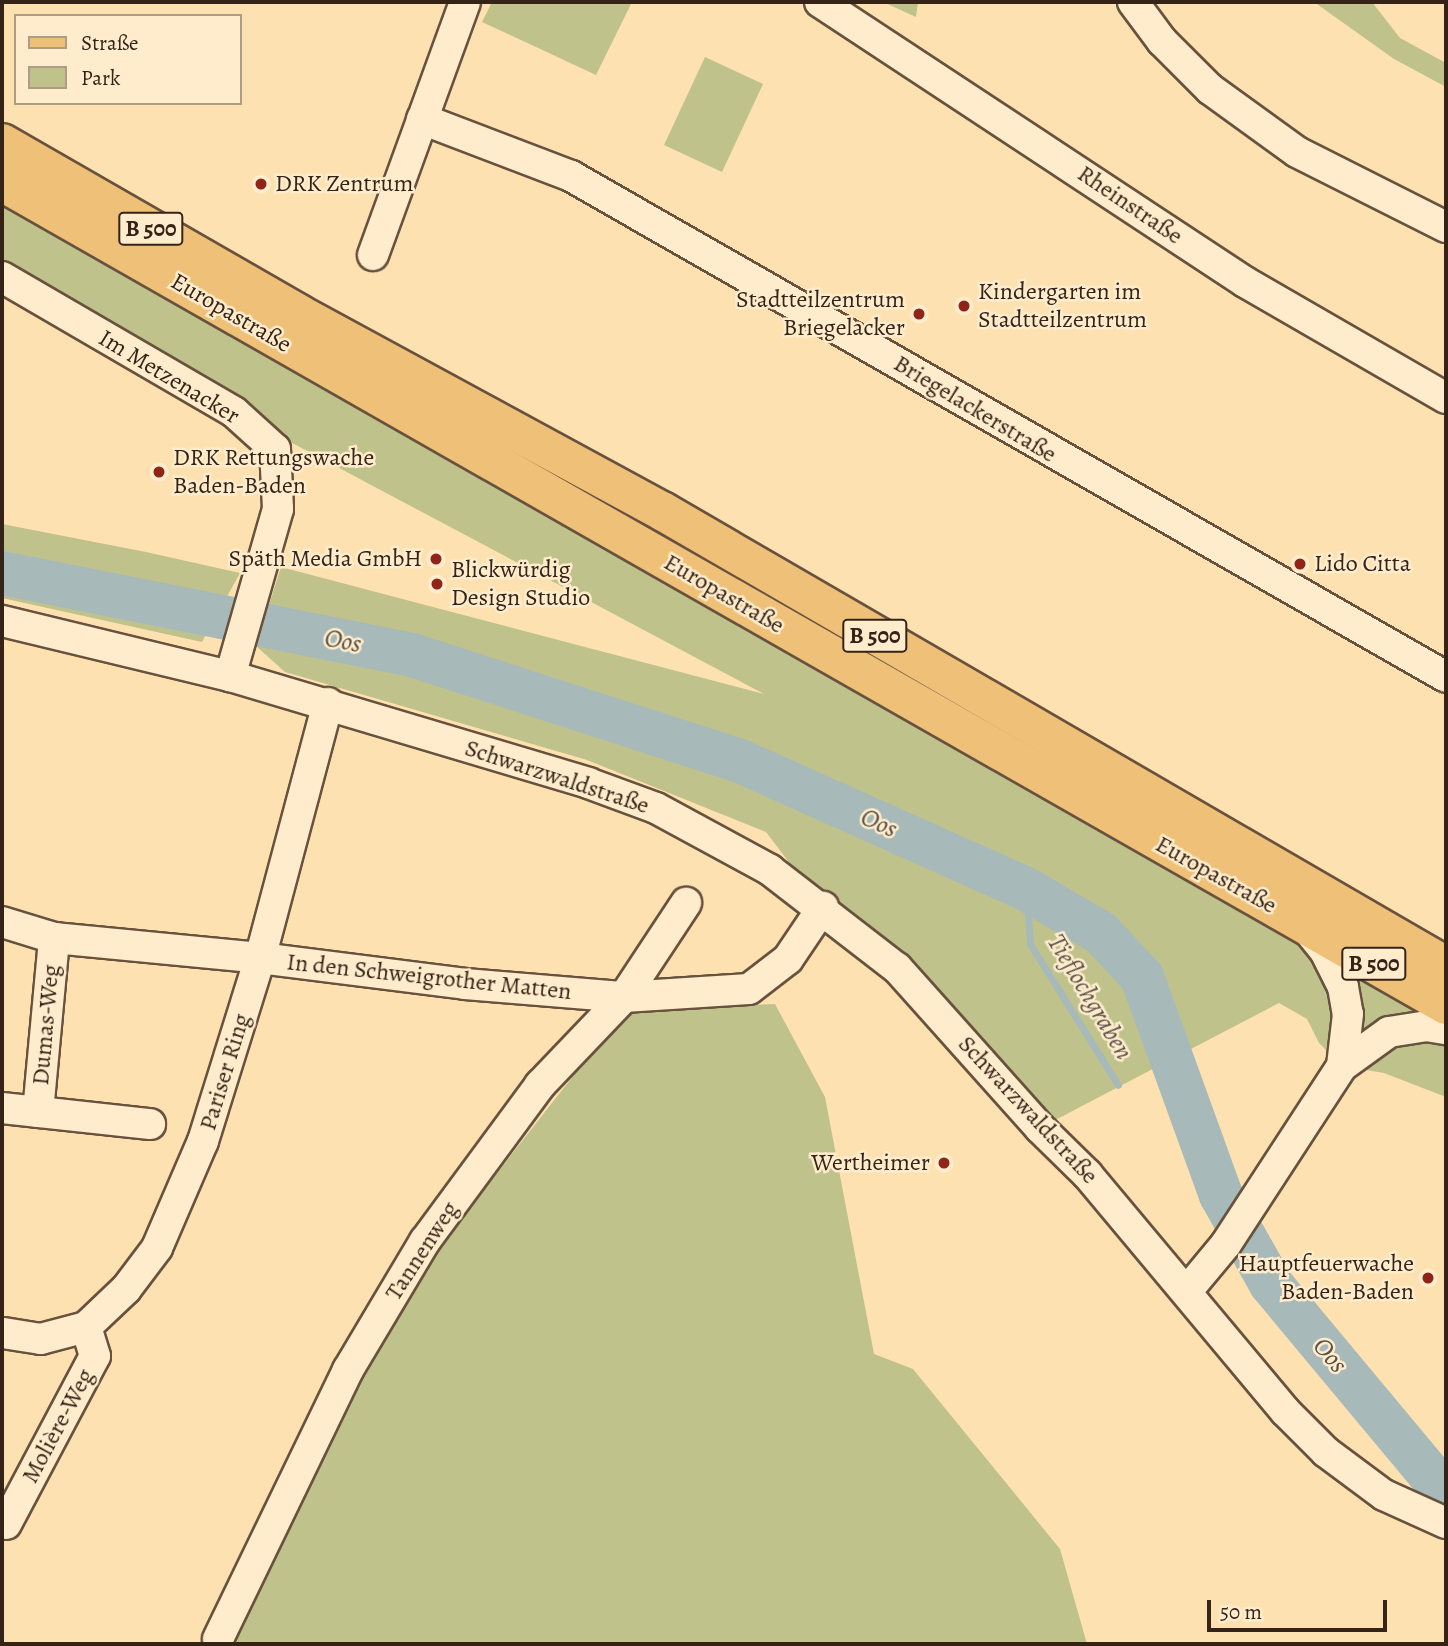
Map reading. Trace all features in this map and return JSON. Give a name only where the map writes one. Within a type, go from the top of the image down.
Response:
[{"type":"main road","name":"Europastraße","points":[[2,143],[299,314],[662,511],[1446,966]]},
{"type":"main road","name":"Europastraße","points":[[2,182],[1446,1005]]},
{"type":"street","points":[[373,255],[465,2]]},
{"type":"street","name":"Rheinstraße","points":[[820,2],[1245,282],[1446,398]]},
{"type":"street","points":[[1133,2],[1162,41],[1220,97],[1297,152],[1446,227]]},
{"type":"street","name":"Briegelackerstraße","points":[[422,119],[582,183],[1446,677]]},
{"type":"street","name":"Im Metzenacker","points":[[2,277],[234,412],[275,449],[278,509],[230,676]]},
{"type":"street","name":"Schwarzwaldstraße","points":[[2,621],[230,676],[328,703],[656,808],[723,841],[823,907],[913,985],[1040,1128],[1087,1174],[1286,1410],[1326,1452],[1384,1495],[1443,1522]]},
{"type":"street","name":"In den Schweigrother Matten","points":[[328,703],[261,958],[465,984],[624,997],[749,989],[788,959],[823,907]]},
{"type":"street","name":"Tannenweg","points":[[218,1639],[348,1370],[425,1241],[540,1085],[624,997],[686,903]]},
{"type":"street","points":[[2,922],[54,938],[261,958]]},
{"type":"street","points":[[1301,922],[1325,951],[1343,988],[1348,1014],[1342,1066]]},
{"type":"street","name":"Dumas-Weg","points":[[38,1112],[54,938]]},
{"type":"street","name":"Pariser Ring","points":[[2,1333],[41,1339],[86,1327],[126,1289],[157,1248],[203,1142],[261,958]]},
{"type":"street","points":[[1186,1291],[1226,1244],[1342,1066],[1389,1032],[1426,1026],[1446,1029]]},
{"type":"street","points":[[2,1108],[150,1124]]},
{"type":"street","name":"Molière-Weg","points":[[6,1524],[95,1356],[86,1327]]},
{"type":"green space","points":[[492,2],[632,2],[596,75],[482,22]]},
{"type":"green space","points":[[883,2],[918,2],[916,17]]},
{"type":"green space","points":[[1314,2],[1372,2],[1400,38],[1446,63],[1446,87],[1394,59]]},
{"type":"green space","points":[[705,57],[763,84],[722,172],[664,145]]},
{"type":"green space","points":[[2,197],[1446,1020],[1446,1097],[1384,1073],[1342,1066],[1319,1043],[1307,1019],[1279,1003],[1040,1128],[823,907],[766,832],[587,760],[285,672],[256,646],[281,567],[764,694],[234,412],[2,277]]},
{"type":"green space","points":[[2,524],[240,573],[202,642],[2,598]]},
{"type":"green space","points":[[775,1004],[825,1097],[874,1354],[913,1369],[1060,1549],[1087,1644],[224,1644],[363,1372],[425,1265],[624,1011]]},
{"type":"waterway","name":"Oos","points":[[2,573],[412,655],[740,761],[1026,889],[1101,933],[1142,977],[1221,1195],[1271,1284],[1446,1494]]},
{"type":"waterway","name":"Tieflochgraben","points":[[1026,889],[1030,944],[1118,1085]]},
{"type":"place","name":"DRK Zentrum","points":[[261,184]]},
{"type":"place","name":"Kindergarten im Stadtteilzentrum","points":[[964,306]]},
{"type":"place","name":"Stadtteilzentrum Briegelacker","points":[[919,314]]},
{"type":"place","name":"DRK Rettungswache Baden-Baden","points":[[159,472]]},
{"type":"place","name":"Späth Media GmbH","points":[[436,559]]},
{"type":"place","name":"Lido Citta","points":[[1300,564]]},
{"type":"place","name":"Blickwürdig Design Studio","points":[[437,584]]},
{"type":"place","name":"Wertheimer","points":[[944,1163]]},
{"type":"place","name":"Hauptfeuerwache Baden-Baden","points":[[1428,1278]]}]
